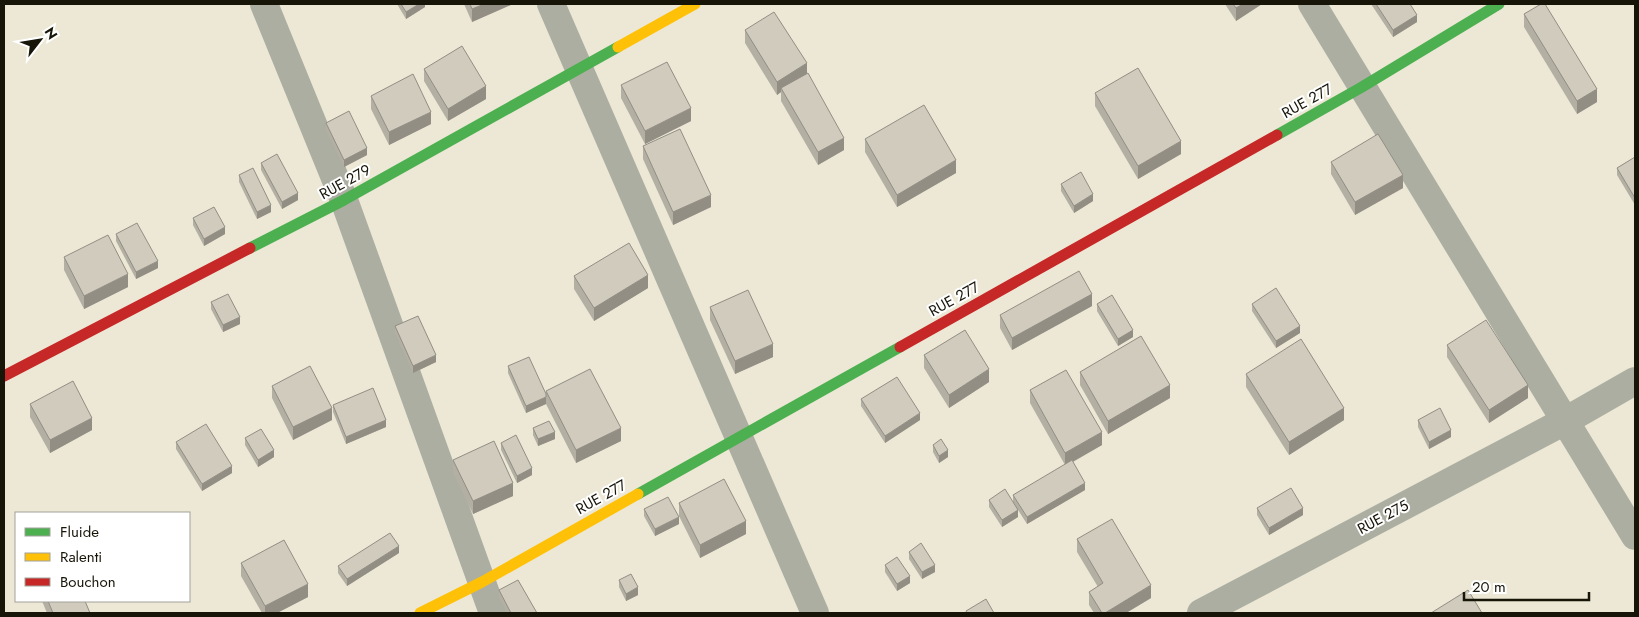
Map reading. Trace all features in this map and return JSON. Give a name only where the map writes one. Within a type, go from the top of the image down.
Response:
[{"type":"street","points":[[264,4],[344,200],[493,613]]},
{"type":"street","points":[[551,4],[815,613]]},
{"type":"street","name":"RUE 279","points":[[4,376],[344,200],[695,4]]},
{"type":"street","points":[[1312,4],[1635,536]]},
{"type":"street","name":"RUE 277","points":[[420,613],[482,582],[1362,87],[1498,4]]},
{"type":"street","name":"RUE 275","points":[[1201,613],[1565,421],[1635,381]]},
{"type":"building","points":[[401,4],[419,4],[406,12]]},
{"type":"building","points":[[470,4],[484,4],[472,9]]},
{"type":"building","points":[[1233,4],[1243,4],[1236,8]]},
{"type":"building","points":[[1376,4],[1410,4],[1417,15],[1393,30]]},
{"type":"building","points":[[1541,4],[1545,4],[1597,89],[1577,101],[1524,14]]},
{"type":"building","points":[[774,12],[807,63],[777,82],[745,30]]},
{"type":"building","points":[[462,46],[486,86],[448,109],[424,69]]},
{"type":"building","points":[[667,62],[691,108],[645,131],[621,85]]},
{"type":"building","points":[[1138,68],[1181,141],[1138,166],[1095,93]]},
{"type":"building","points":[[808,73],[844,138],[818,152],[781,88]]},
{"type":"building","points":[[413,74],[431,112],[389,132],[371,96]]},
{"type":"building","points":[[924,105],[956,160],[897,195],[865,139]]},
{"type":"building","points":[[349,111],[367,148],[344,160],[326,123]]},
{"type":"building","points":[[680,129],[711,195],[673,212],[643,146]]},
{"type":"building","points":[[1378,134],[1403,175],[1355,202],[1331,162]]},
{"type":"building","points":[[277,154],[298,193],[282,202],[261,163]]},
{"type":"building","points":[[1635,157],[1635,198],[1617,168]]},
{"type":"building","points":[[253,168],[271,205],[257,212],[239,175]]},
{"type":"building","points":[[1081,172],[1093,194],[1074,206],[1061,184]]},
{"type":"building","points":[[214,207],[225,227],[204,239],[193,218]]},
{"type":"building","points":[[137,223],[158,261],[136,272],[116,234]]},
{"type":"building","points":[[108,235],[128,274],[84,296],[64,257]]},
{"type":"building","points":[[629,243],[648,275],[594,308],[574,276]]},
{"type":"building","points":[[1079,271],[1092,294],[1012,338],[1000,315]]},
{"type":"building","points":[[1276,288],[1300,326],[1276,341],[1252,304]]},
{"type":"building","points":[[748,290],[773,344],[735,361],[710,307]]},
{"type":"building","points":[[228,294],[240,317],[223,325],[211,302]]},
{"type":"building","points":[[1112,295],[1133,330],[1118,339],[1097,304]]},
{"type":"building","points":[[418,316],[436,355],[413,366],[395,326]]},
{"type":"building","points":[[1486,320],[1528,385],[1489,410],[1447,345]]},
{"type":"building","points":[[965,330],[989,369],[949,395],[924,355]]},
{"type":"building","points":[[1141,336],[1170,385],[1108,421],[1080,372]]},
{"type":"building","points":[[1301,339],[1344,408],[1289,442],[1246,374]]},
{"type":"building","points":[[529,357],[546,397],[526,406],[508,366]]},
{"type":"building","points":[[310,366],[332,408],[293,427],[272,386]]},
{"type":"building","points":[[590,369],[621,428],[576,450],[546,391]]},
{"type":"building","points":[[1066,370],[1102,432],[1065,453],[1030,390]]},
{"type":"building","points":[[897,377],[920,413],[885,436],[861,399]]},
{"type":"building","points":[[73,381],[92,418],[50,440],[30,404]]},
{"type":"building","points":[[373,388],[386,420],[346,437],[333,405]]},
{"type":"building","points":[[1440,408],[1451,430],[1429,442],[1418,420]]},
{"type":"building","points":[[549,421],[555,432],[538,439],[533,428]]},
{"type":"building","points":[[206,424],[232,466],[202,484],[176,442]]},
{"type":"building","points":[[261,429],[274,450],[258,460],[245,438]]},
{"type":"building","points":[[516,435],[532,468],[517,476],[501,443]]},
{"type":"building","points":[[941,439],[948,450],[939,456],[933,445]]},
{"type":"building","points":[[494,441],[513,483],[473,501],[453,460]]},
{"type":"building","points":[[1072,460],[1085,483],[1027,517],[1013,495]]},
{"type":"building","points":[[724,479],[746,521],[700,545],[679,503]]},
{"type":"building","points":[[1291,488],[1303,508],[1269,528],[1257,508]]},
{"type":"building","points":[[1005,489],[1018,510],[1002,520],[989,500]]},
{"type":"building","points":[[668,497],[679,517],[655,529],[644,509]]},
{"type":"building","points":[[1112,519],[1151,585],[1102,613],[1089,592],[1103,583],[1077,539]]},
{"type":"building","points":[[390,533],[399,546],[347,579],[338,566]]},
{"type":"building","points":[[284,540],[308,584],[265,606],[241,563]]},
{"type":"building","points":[[921,543],[935,565],[922,572],[909,552]]},
{"type":"building","points":[[897,557],[910,576],[897,584],[885,565]]},
{"type":"building","points":[[631,574],[638,587],[626,594],[619,580]]},
{"type":"building","points":[[518,580],[537,613],[511,613],[499,590]]},
{"type":"building","points":[[1468,590],[1482,613],[1431,613]]},
{"type":"building","points":[[986,599],[994,613],[967,613],[966,611]]},
{"type":"building","points":[[48,602],[85,602],[90,613],[53,613]]},
{"type":"traffic: fast","points":[[1277,135],[1362,87],[1499,4]]},
{"type":"traffic: fast","points":[[250,248],[344,200],[618,47]]},
{"type":"traffic: fast","points":[[638,494],[900,347]]},
{"type":"traffic: slow","points":[[618,47],[695,4]]},
{"type":"traffic: slow","points":[[420,613],[482,582],[638,494]]},
{"type":"traffic: jam","points":[[900,347],[1277,135]]},
{"type":"traffic: jam","points":[[4,376],[250,248]]}]
